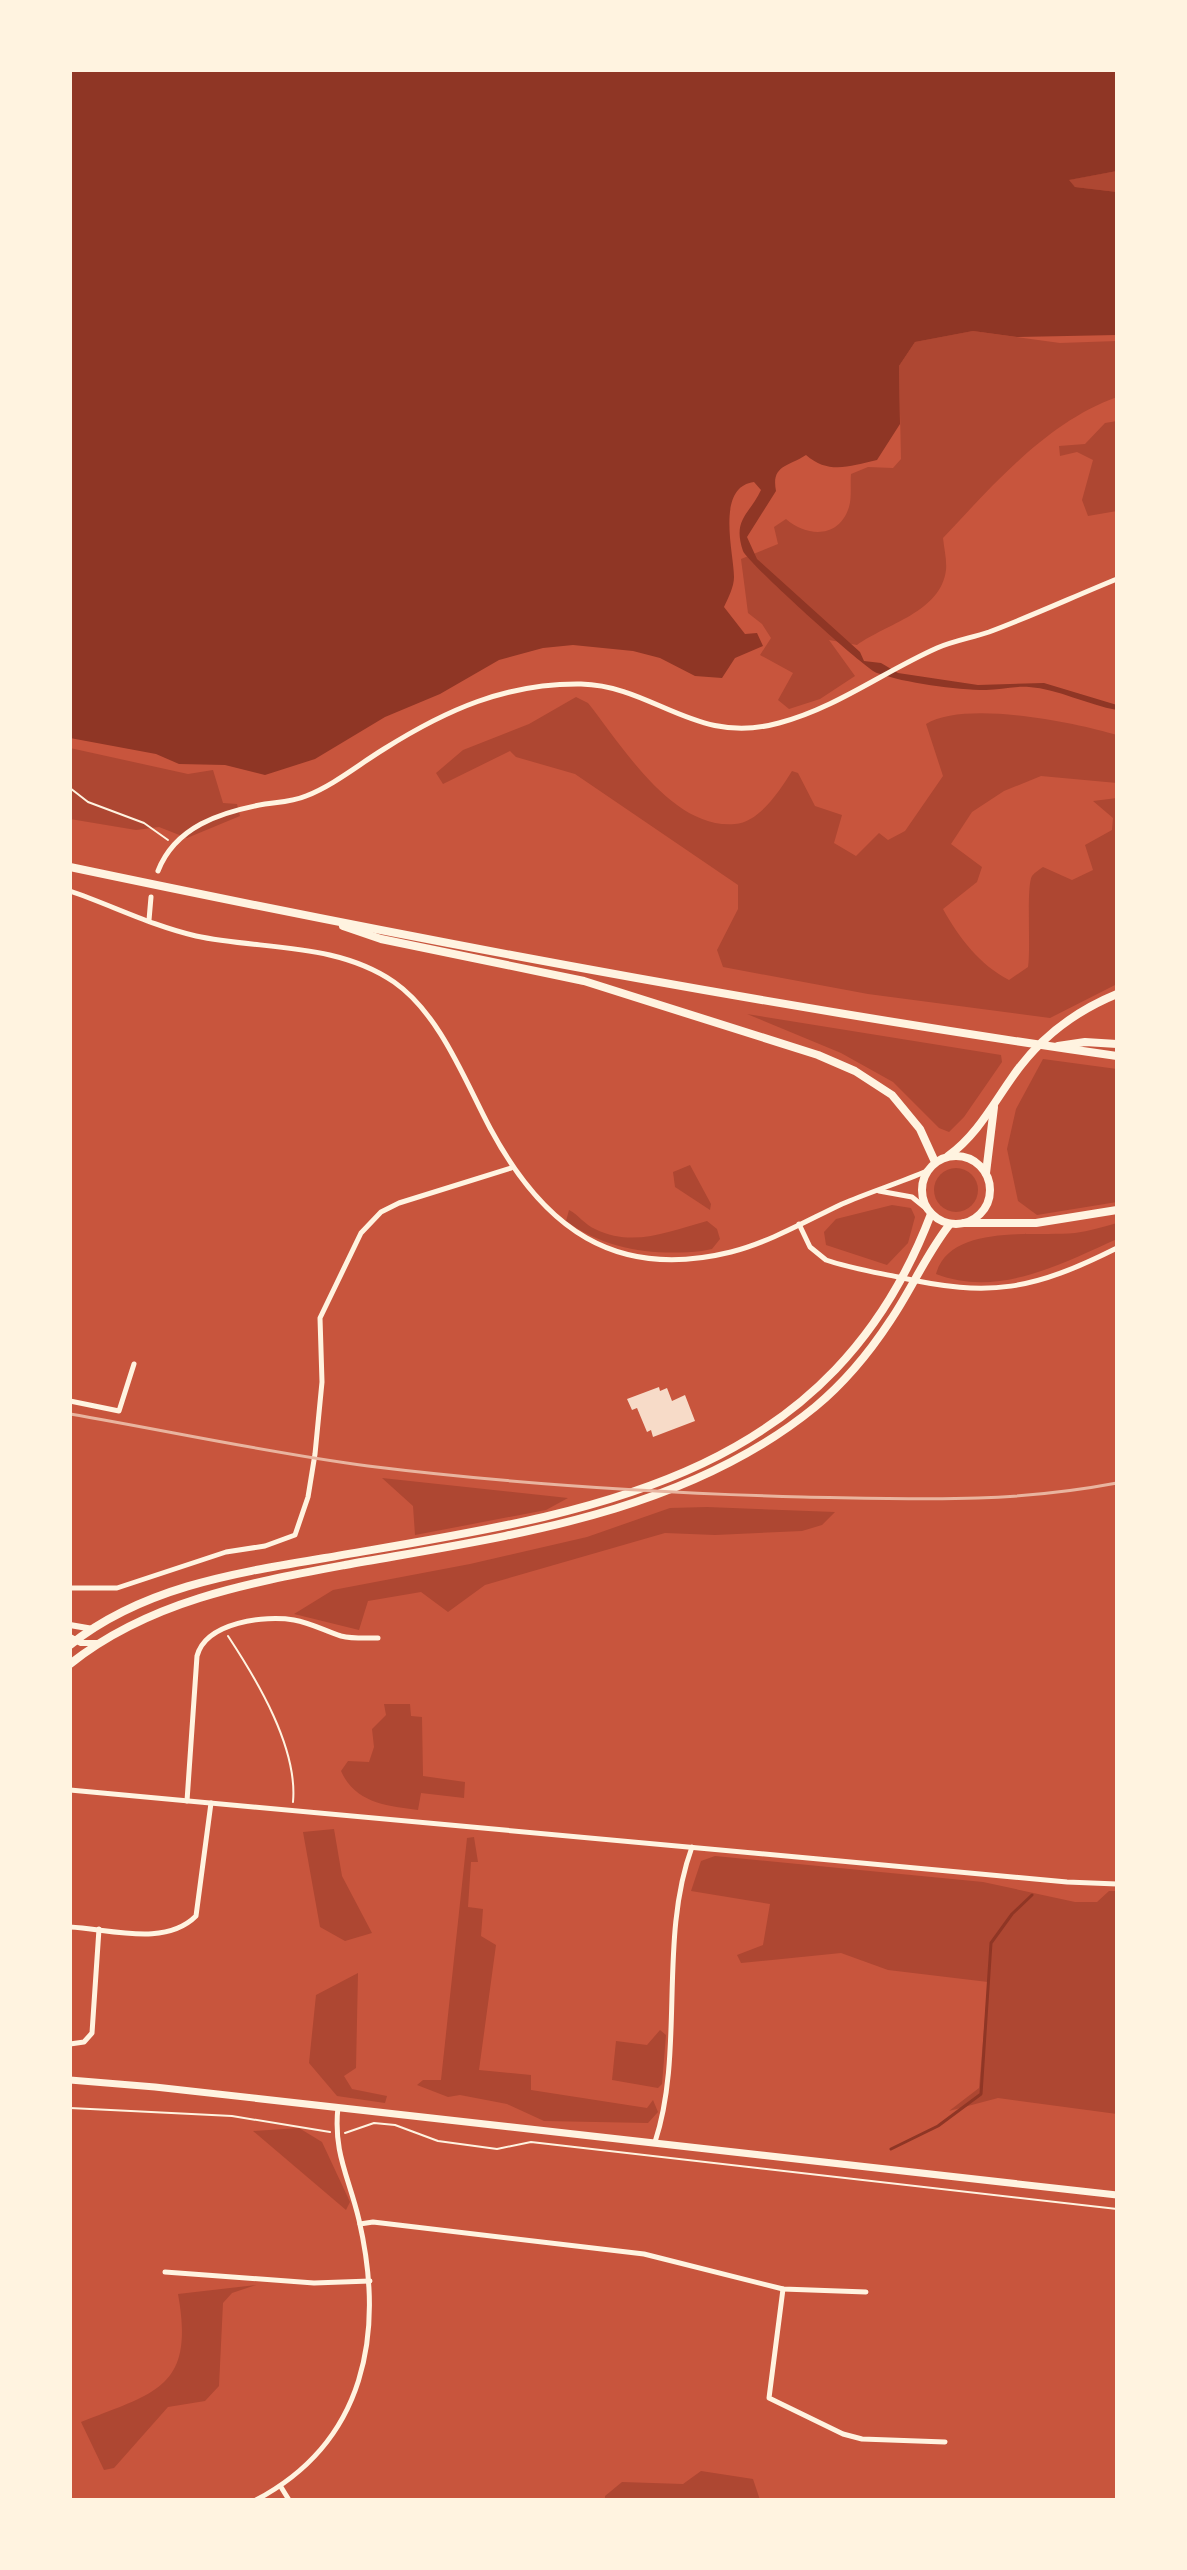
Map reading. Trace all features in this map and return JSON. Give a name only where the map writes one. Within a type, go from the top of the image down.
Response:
[{"type":"main road","points":[[70,867],[336,922],[682,985],[1117,1056]]},
{"type":"main road","points":[[336,922],[381,939],[634,994],[818,1055],[855,1071],[892,1095],[920,1129],[935,1162]]},
{"type":"main road","points":[[1117,994],[1074,1015],[1037,1046],[972,1135],[927,1171],[921,1190],[930,1212],[950,1224],[1051,1222],[1117,1210]]},
{"type":"main road","points":[[1055,1047],[1085,1042],[1117,1044]]},
{"type":"main road","points":[[964,1223],[976,1217],[988,1200],[986,1173],[995,1104]]},
{"type":"main road","points":[[948,1156],[973,1160],[986,1173]]},
{"type":"main road","points":[[72,1641],[135,1605],[209,1581],[559,1514],[677,1475],[754,1436],[808,1399],[853,1352],[890,1298],[911,1260],[930,1212]]},
{"type":"main road","points":[[70,1664],[99,1642],[141,1618],[201,1597],[295,1575],[561,1524],[681,1484],[760,1445],[815,1407],[862,1359],[950,1224]]},
{"type":"main road","points":[[70,2080],[338,2107],[1117,2195]]},
{"type":"street","points":[[158,871],[172,843],[187,831],[228,815],[305,796],[455,708],[497,693],[535,686],[585,684],[637,697],[711,727],[740,729],[777,724],[825,707],[938,648],[989,632],[1117,579]]},
{"type":"street","points":[[70,891],[197,936],[311,951],[357,962],[396,984],[431,1022],[511,1168],[572,1232],[633,1255],[701,1258],[733,1251],[927,1171]]},
{"type":"street","points":[[149,920],[151,897]]},
{"type":"street","points":[[70,1588],[94,1591],[117,1588],[226,1552],[265,1546],[295,1535],[308,1497],[315,1454],[322,1382],[320,1318],[361,1233],[381,1212],[399,1203],[511,1168]]},
{"type":"street","points":[[878,1191],[912,1197],[930,1212]]},
{"type":"street","points":[[799,1224],[810,1247],[826,1260],[967,1290],[991,1291],[1031,1284],[1117,1248]]},
{"type":"street","points":[[70,1401],[119,1411],[134,1364]]},
{"type":"street","points":[[187,1801],[197,1656],[203,1641],[225,1628],[253,1621],[285,1619],[315,1625],[342,1636],[378,1638]]},
{"type":"street","points":[[70,1625],[93,1629]]},
{"type":"street","points":[[72,1641],[99,1642]]},
{"type":"street","points":[[70,1790],[1067,1882],[1117,1884]]},
{"type":"street","points":[[70,1927],[173,1933],[196,1916],[211,1803]]},
{"type":"street","points":[[655,2142],[666,2095],[682,1883],[692,1847]]},
{"type":"street","points":[[70,2044],[84,2042],[92,2033],[99,1929]]},
{"type":"street","points":[[256,2500],[281,2487],[319,2454],[352,2399],[372,2317],[370,2281],[360,2224],[335,2132],[338,2107]]},
{"type":"street","points":[[360,2224],[373,2222],[491,2234],[644,2254],[783,2289],[866,2292]]},
{"type":"street","points":[[165,2272],[314,2283],[370,2281]]},
{"type":"street","points":[[783,2289],[769,2398],[843,2434],[862,2439],[928,2444],[945,2442]]},
{"type":"street","points":[[281,2487],[289,2500]]},
{"type":"path","points":[[70,788],[87,801],[144,823],[172,843]]},
{"type":"path","points":[[225,1628],[252,1673],[290,1759],[294,1778],[294,1811]]},
{"type":"path","points":[[70,2108],[232,2116],[335,2132],[356,2132],[367,2124],[395,2125],[438,2141],[497,2149],[531,2142],[1117,2209]]},
{"type":"shaded area","points":[[70,70],[1117,70],[1117,171],[1069,180],[1075,187],[1117,192],[1117,335],[1017,337],[973,331],[915,342],[899,366],[900,424],[877,460],[831,467],[806,455],[787,465],[776,476],[776,491],[747,537],[757,559],[860,652],[864,661],[881,663],[898,673],[978,685],[1044,683],[1117,705],[1117,710],[1040,688],[960,689],[916,683],[877,673],[807,614],[743,551],[741,524],[761,490],[754,482],[742,487],[734,496],[731,508],[729,522],[734,577],[724,607],[745,634],[757,633],[763,646],[735,658],[722,678],[695,676],[660,658],[633,651],[573,645],[543,648],[499,660],[440,694],[385,717],[315,759],[265,775],[225,765],[179,764],[156,754],[70,738]]},
{"type":"shaded area","points":[[1117,171],[1117,192],[1075,187],[1068,180]]},
{"type":"shaded area","points":[[973,331],[1060,343],[1117,341],[1117,397],[1091,408],[1044,439],[1022,457],[943,538],[946,570],[942,584],[923,607],[857,645],[829,640],[855,676],[820,699],[789,709],[778,700],[793,673],[760,655],[771,638],[762,624],[748,613],[741,559],[778,544],[774,527],[786,519],[813,532],[830,530],[838,525],[849,507],[851,474],[868,467],[893,468],[901,459],[899,366],[915,342]]},
{"type":"shaded area","points":[[1117,421],[1117,511],[1088,516],[1082,500],[1093,460],[1077,452],[1060,456],[1059,446],[1085,444],[1105,423]]},
{"type":"shaded area","points":[[576,697],[588,703],[650,781],[690,813],[712,822],[744,822],[768,804],[792,771],[798,773],[815,806],[842,815],[834,843],[856,856],[879,833],[888,840],[905,831],[943,776],[926,724],[944,717],[992,714],[1048,719],[1117,735],[1117,783],[1041,776],[1004,791],[972,812],[951,844],[982,867],[977,882],[943,909],[971,950],[1009,980],[1028,967],[1032,876],[1043,867],[1072,880],[1093,870],[1085,845],[1112,830],[1113,818],[1093,801],[1117,798],[1117,984],[1050,1018],[868,994],[723,967],[717,950],[738,909],[738,885],[575,774],[516,757],[510,751],[443,784],[436,773],[463,750],[529,724]]},
{"type":"shaded area","points":[[70,748],[188,774],[213,770],[223,803],[237,804],[240,816],[187,838],[159,827],[136,830],[70,819]]},
{"type":"shaded area","points":[[747,1014],[1001,1055],[1002,1062],[964,1117],[949,1132],[939,1128],[893,1082],[841,1053]]},
{"type":"shaded area","points":[[1043,1059],[1117,1069],[1117,1202],[1037,1215],[1018,1201],[1007,1149],[1016,1109]]},
{"type":"shaded area","points":[[690,1165],[711,1204],[710,1210],[675,1187],[673,1172]]},
{"type":"shaded area","points":[[956,1168],[972,1174],[978,1190],[972,1206],[956,1212],[940,1206],[934,1190],[940,1174]]},
{"type":"shaded area","points":[[892,1205],[911,1208],[915,1217],[908,1243],[887,1265],[826,1245],[824,1232],[836,1219]]},
{"type":"shaded area","points":[[569,1210],[591,1227],[609,1235],[651,1236],[707,1221],[717,1229],[720,1239],[712,1249],[702,1251],[631,1249],[581,1231],[566,1221]]},
{"type":"shaded area","points":[[1117,1223],[1117,1239],[1029,1275],[983,1282],[936,1274],[944,1258],[958,1247],[976,1240],[1017,1234],[1075,1233]]},
{"type":"shaded area","points":[[382,1478],[568,1498],[546,1510],[415,1535],[413,1506]]},
{"type":"shaded area","points":[[670,1508],[835,1512],[822,1525],[802,1531],[715,1535],[665,1533],[485,1585],[448,1612],[421,1592],[368,1601],[359,1630],[294,1614],[333,1590],[470,1564],[587,1537]]},
{"type":"shaded area","points":[[384,1704],[410,1704],[411,1716],[422,1717],[423,1776],[465,1782],[464,1798],[421,1793],[418,1810],[373,1801],[347,1782],[341,1771],[348,1761],[369,1762],[374,1747],[372,1729],[386,1715]]},
{"type":"shaded area","points":[[334,1829],[342,1876],[372,1933],[345,1941],[320,1927],[303,1832]]},
{"type":"shaded area","points":[[474,1837],[478,1862],[471,1862],[468,1907],[483,1909],[481,1936],[496,1945],[479,2070],[531,2075],[531,2090],[647,2108],[653,2100],[658,2112],[648,2123],[544,2121],[507,2104],[460,2095],[448,2097],[417,2085],[423,2080],[441,2080],[467,1838]]},
{"type":"shaded area","points":[[715,1856],[983,1882],[1075,1902],[1097,1902],[1109,1891],[1117,1891],[1117,2114],[998,2098],[949,2111],[979,2088],[988,1982],[888,1970],[841,1953],[741,1963],[737,1955],[763,1945],[770,1904],[691,1891],[701,1861]]},
{"type":"shaded area","points":[[358,1973],[356,2068],[344,2076],[352,2089],[387,2096],[385,2103],[337,2096],[309,2063],[316,1995]]},
{"type":"shaded area","points":[[660,2030],[666,2035],[662,2084],[658,2088],[612,2080],[616,2041],[647,2045]]},
{"type":"shaded area","points":[[299,2128],[322,2142],[350,2202],[346,2210],[253,2131]]},
{"type":"shaded area","points":[[256,2285],[232,2293],[223,2303],[219,2386],[205,2401],[168,2407],[114,2468],[104,2470],[81,2422],[149,2393],[164,2382],[175,2368],[181,2349],[182,2325],[178,2294]]},
{"type":"shaded area","points":[[701,2471],[753,2479],[760,2500],[605,2500],[605,2496],[622,2482],[683,2484]]},
{"type":"building","points":[[659,1387],[660,1391],[667,1388],[672,1401],[685,1395],[695,1421],[653,1437],[651,1430],[647,1432],[637,1408],[632,1410],[627,1399]]},
{"type":"waterway","points":[[891,2149],[938,2126],[981,2094],[991,1943],[1012,1914],[1032,1895]]},
{"type":"railway","points":[[70,1414],[331,1461],[586,1487],[922,1499],[1037,1494],[1117,1483]]}]
